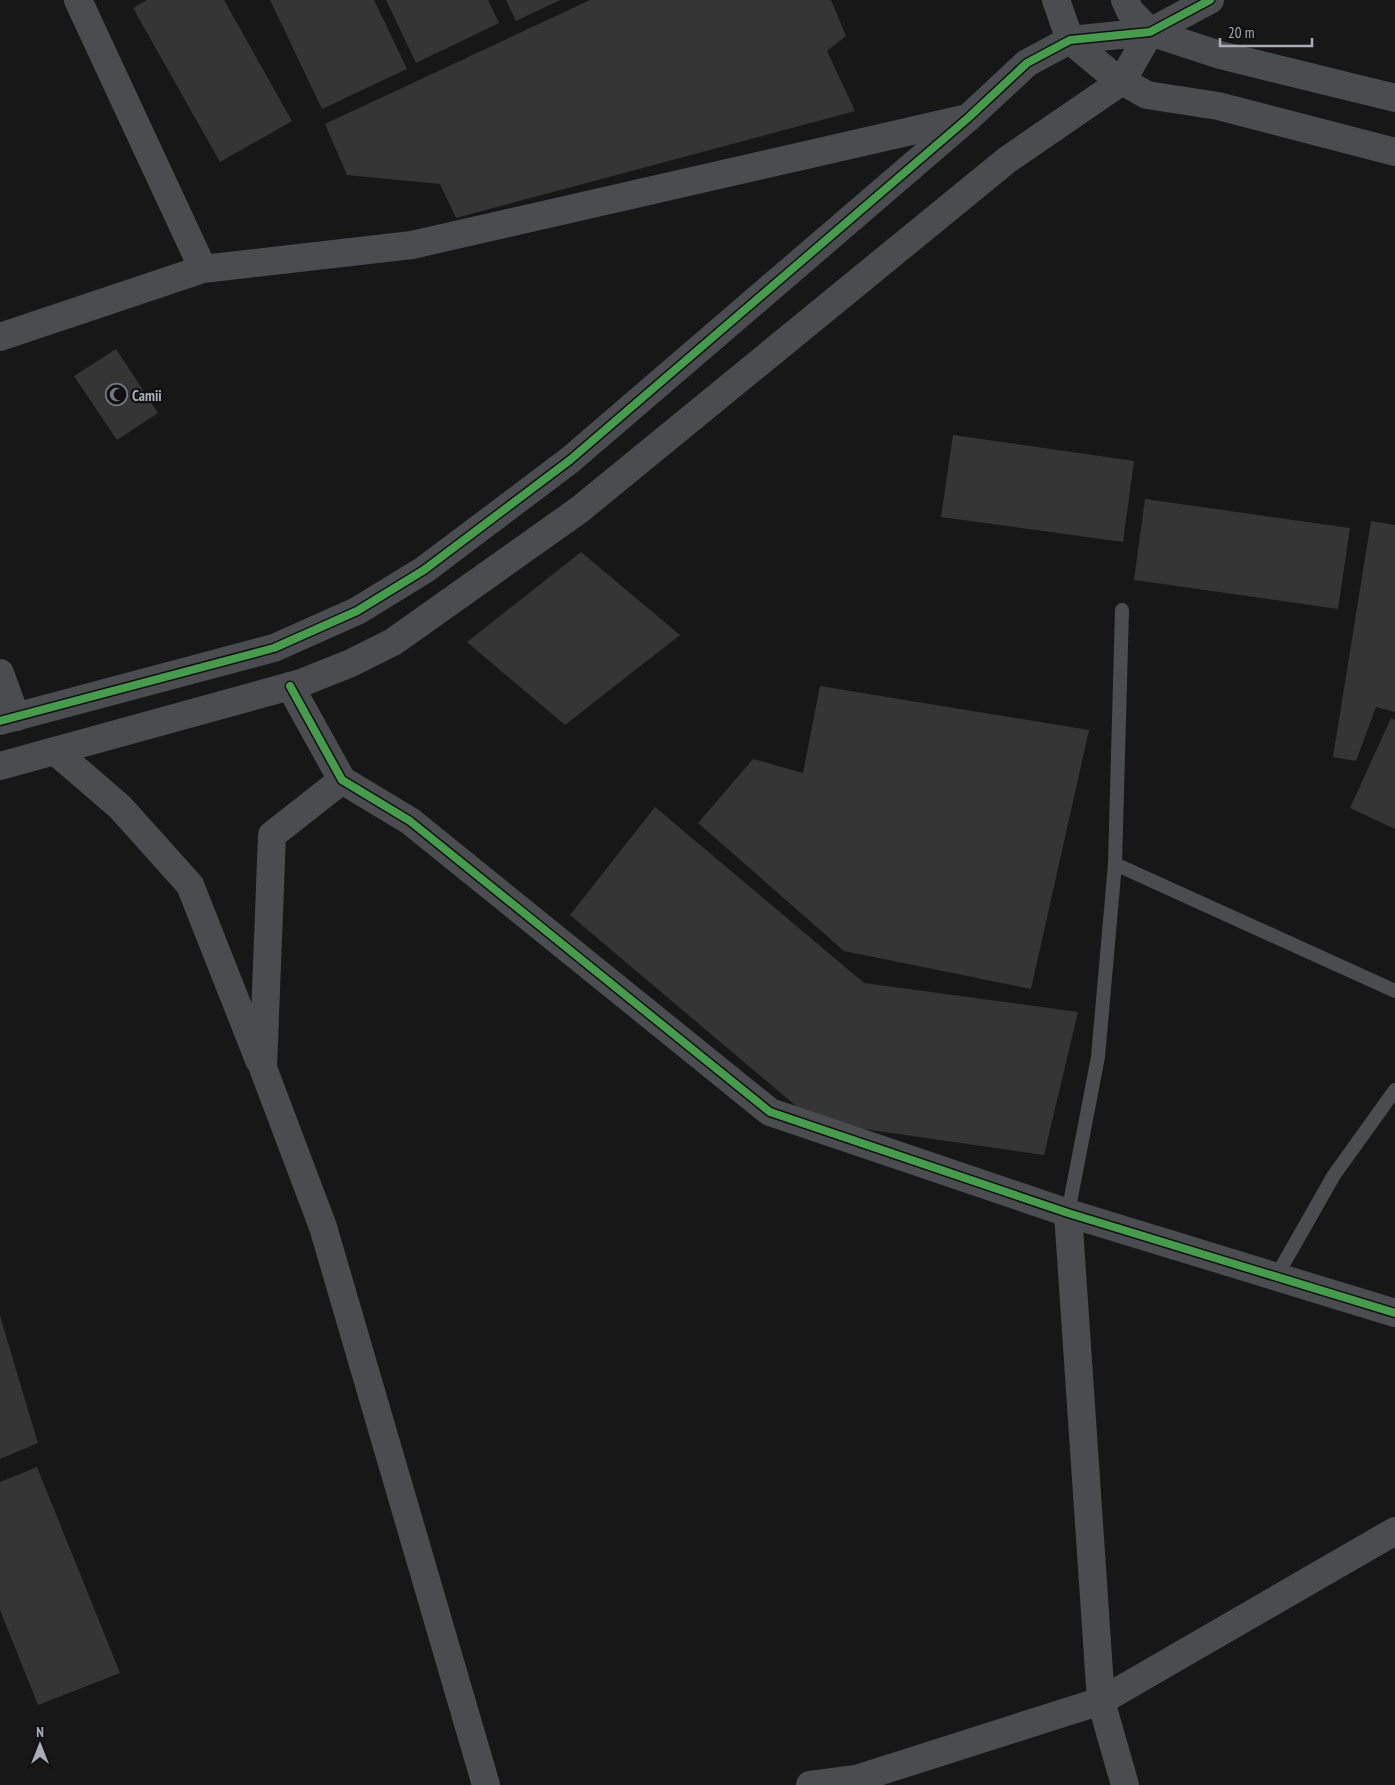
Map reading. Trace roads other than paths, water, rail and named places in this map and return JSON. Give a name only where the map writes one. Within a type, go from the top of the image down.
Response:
[{"type":"street","points":[[78,0],[203,269]]},
{"type":"street","points":[[1056,0],[1070,40],[1112,76],[1147,95],[1218,106],[1395,152]]},
{"type":"street","points":[[1126,0],[1130,12],[1150,32],[1220,54],[1395,98]]},
{"type":"street","points":[[8,719],[274,648],[357,611],[424,570],[570,460],[968,118],[1026,63],[1070,40],[1150,32],[1210,0]]},
{"type":"street","points":[[0,766],[290,686],[352,663],[393,642],[579,510],[1007,160],[1122,81],[1150,32]]},
{"type":"street","points":[[0,336],[203,269],[412,245],[968,118]]},
{"type":"street","points":[[0,673],[8,719],[55,751],[120,807],[190,885],[263,1068],[323,1227],[486,1785]]},
{"type":"street","points":[[290,686],[342,780],[410,821],[770,1112],[1068,1213],[1395,1314]]},
{"type":"street","points":[[263,1068],[272,836],[342,780]]},
{"type":"street","points":[[1068,1213],[1101,1700],[1125,1785]]},
{"type":"street","points":[[810,1785],[856,1778],[1101,1700],[1395,1531]]},
{"type":"lane","points":[[1068,1213],[1098,1057],[1115,864],[1122,610]]},
{"type":"lane","points":[[1115,864],[1395,991]]},
{"type":"lane","points":[[1276,1277],[1334,1175],[1395,1090]]},
{"type":"place","name":"Camii","points":[[116,395]]}]
